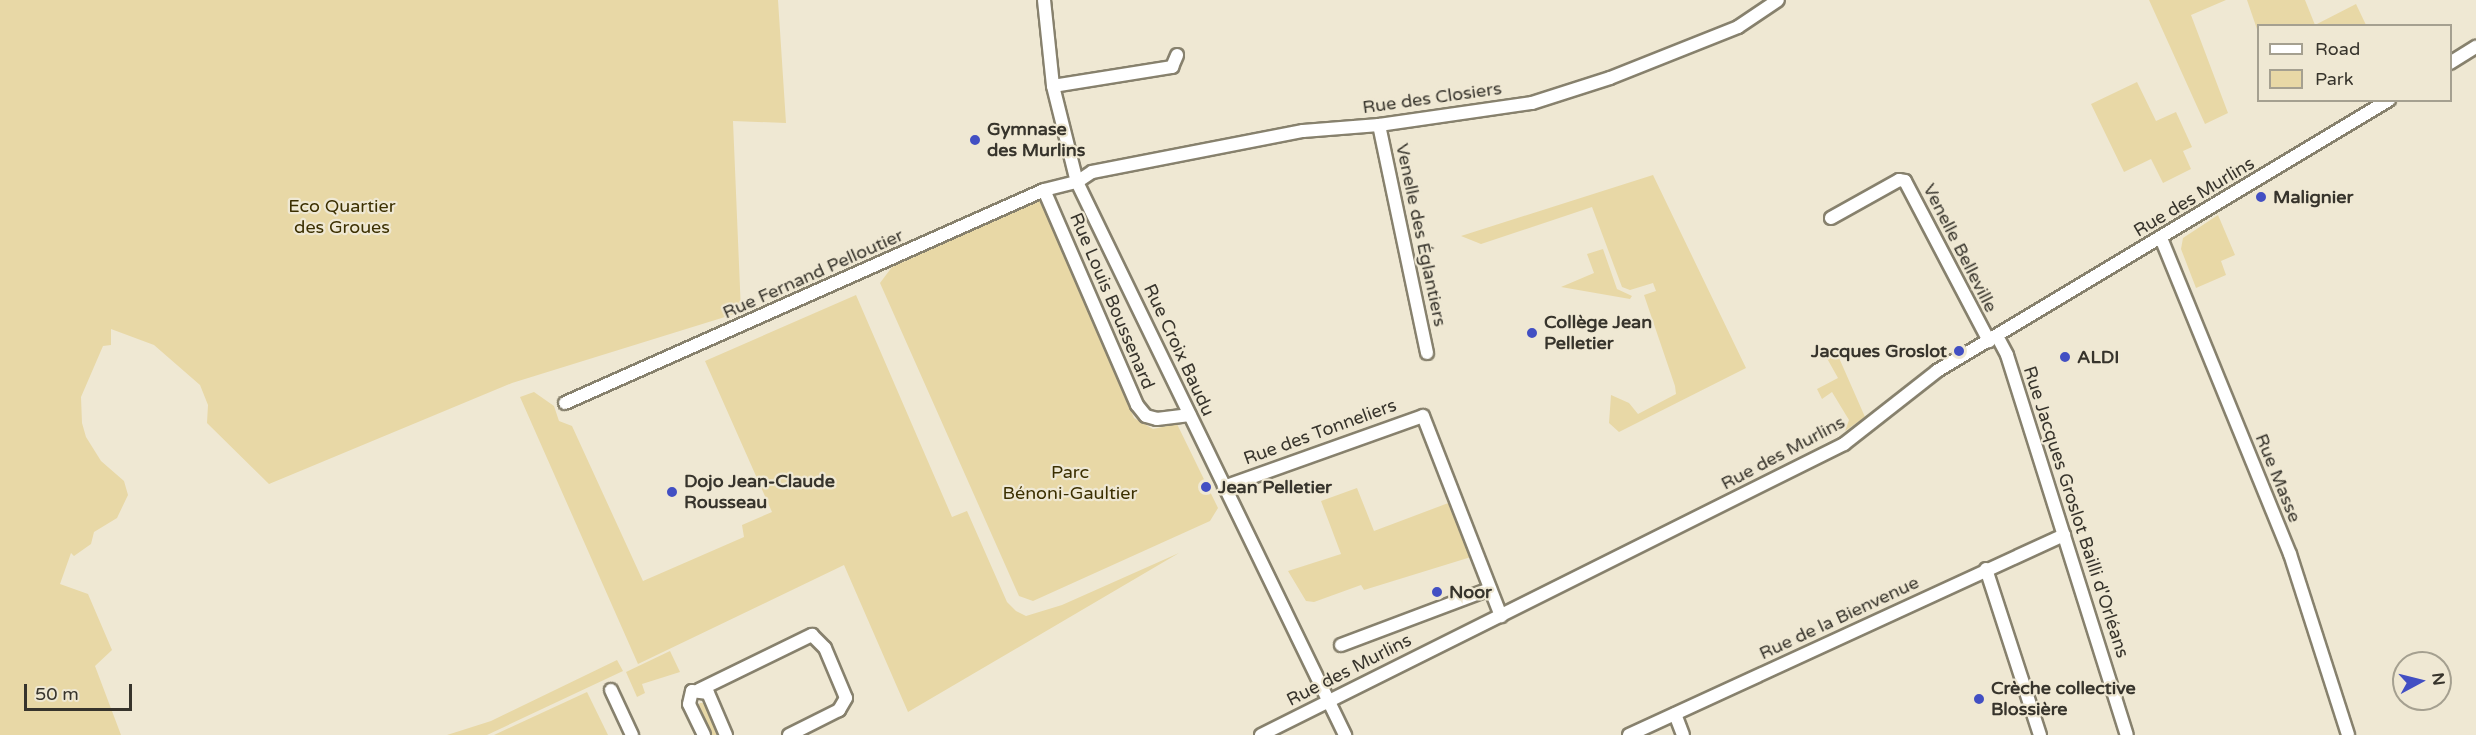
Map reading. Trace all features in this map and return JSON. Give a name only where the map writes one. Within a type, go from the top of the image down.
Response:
[{"type":"street","name":"Rue Croix Baudu","points":[[1044,0],[1053,86],[1077,182],[1345,735]]},
{"type":"street","name":"Rue des Closiers","points":[[1077,182],[1092,172],[1147,159],[1304,131],[1379,125],[1532,103],[1610,78],[1738,27],[1778,0]]},
{"type":"street","points":[[2452,62],[2476,47]]},
{"type":"street","points":[[1053,86],[1172,67],[1178,56]]},
{"type":"street","name":"Rue des Murlins","points":[[1261,735],[1844,444],[1938,371],[2386,102]]},
{"type":"street","name":"Venelle des Églantiers","points":[[1379,125],[1428,353]]},
{"type":"street","name":"Venelle Belleville","points":[[1831,218],[1899,180],[1905,182],[1993,339]]},
{"type":"street","name":"Rue Fernand Pelloutier","points":[[565,404],[1044,190],[1077,182]]},
{"type":"street","name":"Rue Louis Boussenard","points":[[1044,190],[1137,405],[1146,416],[1157,419],[1190,415]]},
{"type":"street","name":"Rue Masse","points":[[2161,238],[2290,554],[2348,735]]},
{"type":"street","name":"Rue Jacques Groslot Bailli d'Orléans","points":[[1993,339],[2007,355],[2127,735]]},
{"type":"street","name":"Rue des Tonneliers","points":[[1224,487],[1423,416],[1501,615]]},
{"type":"street","name":"Rue de la Bienvenue","points":[[1629,735],[2064,535]]},
{"type":"street","points":[[1986,569],[2040,735]]},
{"type":"street","points":[[1341,645],[1490,589]]},
{"type":"street","points":[[704,735],[688,696],[812,635],[825,648],[846,698],[839,710],[789,735]]},
{"type":"street","points":[[611,690],[632,735]]},
{"type":"street","points":[[699,690],[708,693],[726,735]]},
{"type":"street","points":[[1675,714],[1683,735]]},
{"type":"green space","name":"Eco Quartier des Groues","points":[[0,0],[778,0],[786,123],[733,121],[741,312],[512,383],[269,484],[207,423],[208,405],[200,385],[154,345],[111,329],[111,345],[103,346],[81,397],[82,423],[86,437],[101,461],[124,481],[128,495],[117,518],[94,532],[91,544],[74,556],[71,553],[60,584],[88,594],[112,650],[95,666],[121,735],[0,735]]},
{"type":"green space","points":[[2149,0],[2226,0],[2191,15],[2228,113],[2205,124]]},
{"type":"green space","points":[[2247,0],[2305,0],[2315,24],[2257,24],[2257,29]]},
{"type":"green space","points":[[2356,4],[2366,24],[2317,24]]},
{"type":"green space","points":[[2137,82],[2156,121],[2176,112],[2192,147],[2183,151],[2191,169],[2163,183],[2151,159],[2124,172],[2091,104]]},
{"type":"green space","points":[[1653,175],[1746,368],[1619,432],[1609,423],[1611,395],[1629,403],[1638,414],[1676,394],[1644,295],[1656,291],[1653,283],[1630,290],[1622,287],[1592,207],[1481,244],[1461,236]]},
{"type":"green space","name":"Parc Bénoni-Gaultier","points":[[1044,198],[1134,418],[1153,429],[1177,424],[1218,508],[1210,521],[1033,601],[1019,596],[880,283],[892,267]]},
{"type":"green space","points":[[2218,215],[2235,255],[2221,261],[2226,275],[2196,288],[2181,249],[2183,238]]},
{"type":"green space","points":[[1603,249],[1617,289],[1632,296],[1630,299],[1561,287],[1594,273],[1587,254]]},
{"type":"green space","points":[[856,295],[952,517],[967,511],[1007,602],[1016,611],[1026,616],[1062,605],[1179,553],[908,712],[844,565],[638,664],[520,397],[534,392],[554,406],[559,421],[572,426],[643,581],[744,537],[742,525],[772,512],[705,361]]},
{"type":"green space","points":[[1821,346],[1836,351],[1865,417],[1845,431],[1849,420],[1832,392],[1822,399],[1817,389],[1838,378],[1824,353],[1812,357]]},
{"type":"green space","points":[[1357,488],[1374,531],[1451,502],[1471,557],[1364,590],[1361,585],[1314,602],[1306,601],[1288,571],[1341,554],[1321,501]]},
{"type":"green space","points":[[670,651],[680,672],[642,684],[645,693],[637,697],[626,672]]},
{"type":"green space","points":[[617,660],[623,671],[487,735],[447,735],[491,721]]},
{"type":"green space","points":[[587,692],[608,735],[494,735]]},
{"type":"green space","points":[[703,703],[719,735],[711,735],[697,707]]},
{"type":"place","name":"Gymnase des Murlins","points":[[975,140]]},
{"type":"place","name":"Malignier","points":[[2261,197]]},
{"type":"place","name":"Collège Jean Pelletier","points":[[1532,333]]},
{"type":"place","name":"Jacques Groslot","points":[[1959,351]]},
{"type":"place","name":"ALDI","points":[[2065,357]]},
{"type":"place","name":"Jean Pelletier","points":[[1206,487]]},
{"type":"place","name":"Dojo Jean-Claude Rousseau","points":[[672,492]]},
{"type":"place","name":"Noor","points":[[1437,592]]},
{"type":"place","name":"Crèche collective Blossière","points":[[1979,699]]}]
